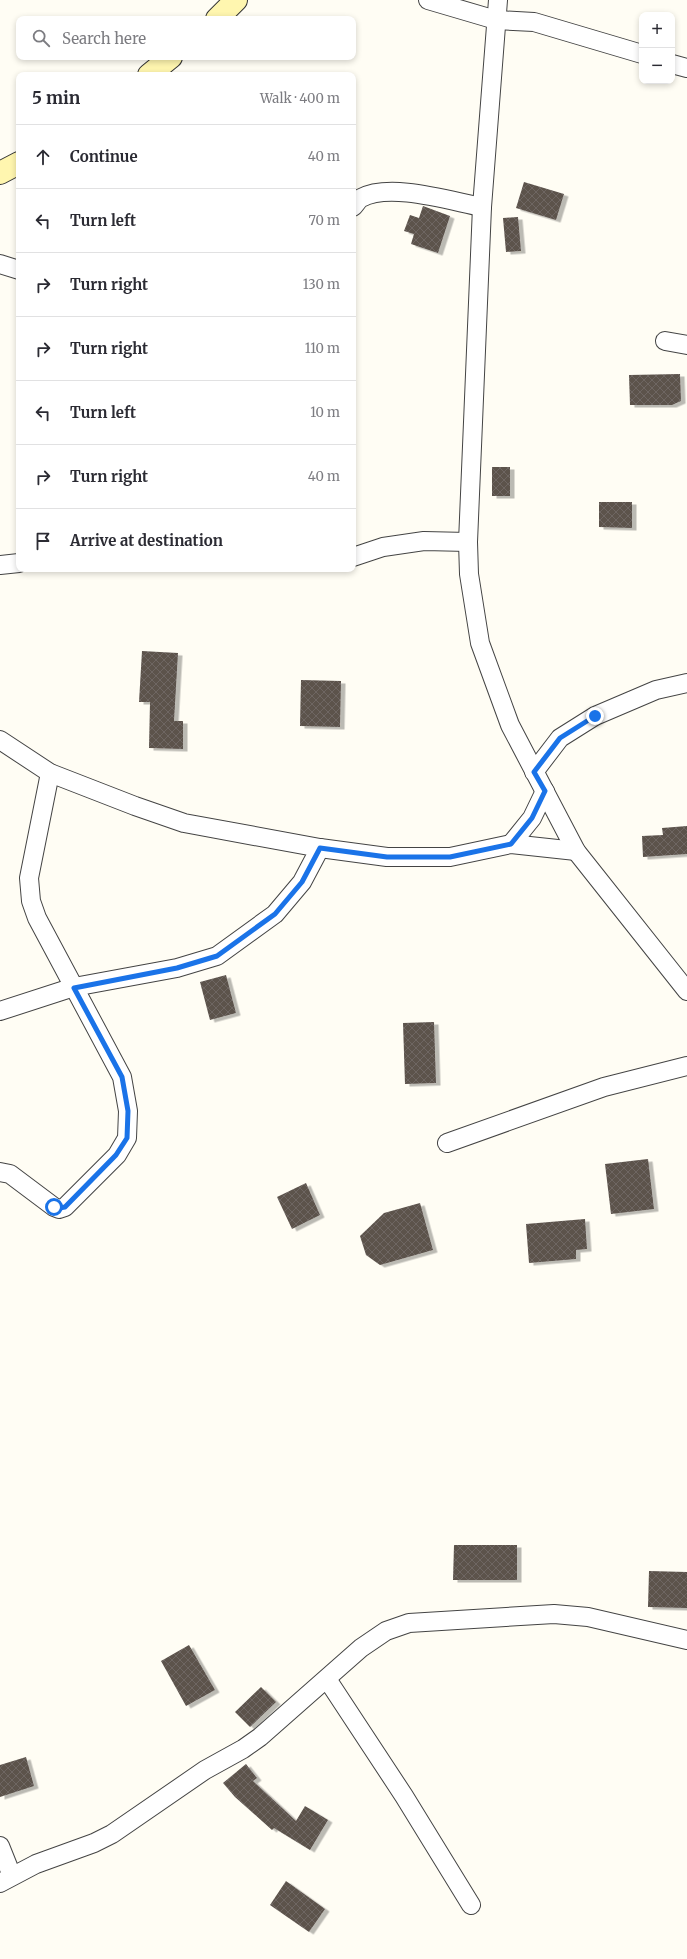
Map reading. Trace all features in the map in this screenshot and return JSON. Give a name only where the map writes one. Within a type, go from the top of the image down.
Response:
[{"type":"street","points":[[220,16],[236,0]]},
{"type":"street","points":[[428,0],[496,20],[534,22],[639,53]]},
{"type":"street","points":[[498,0],[482,207],[468,542],[470,574],[480,643],[510,725],[576,852],[687,991]]},
{"type":"street","points":[[153,72],[167,60]]},
{"type":"street","points":[[675,65],[687,68]]},
{"type":"street","points":[[0,173],[16,165]]},
{"type":"street","points":[[356,204],[360,198],[380,193],[413,192],[482,207]]},
{"type":"street","points":[[0,264],[16,269]]},
{"type":"street","points":[[665,341],[687,345]]},
{"type":"street","points":[[356,556],[383,547],[424,541],[468,542]]},
{"type":"street","points":[[0,565],[16,563]]},
{"type":"street","points":[[534,772],[560,738],[595,716],[656,690],[687,683]]},
{"type":"street","points":[[0,740],[50,773],[184,823],[320,848],[387,857],[450,857],[511,844],[576,852]]},
{"type":"street","points":[[0,1172],[10,1174],[54,1207],[65,1207],[116,1155],[127,1138],[128,1111],[122,1077],[74,988],[31,901],[29,878],[50,773]]},
{"type":"street","points":[[511,844],[532,818],[545,791]]},
{"type":"street","points":[[0,1011],[74,988],[177,968],[217,956],[275,914],[302,882],[320,848]]},
{"type":"street","points":[[447,1143],[604,1087],[687,1066]]},
{"type":"street","points":[[0,1846],[6,1880],[36,1864],[94,1843],[112,1834],[205,1770],[243,1749],[260,1737],[361,1648],[386,1631],[409,1623],[554,1614],[595,1619],[687,1640]]},
{"type":"street","points":[[326,1679],[404,1796],[471,1905]]},
{"type":"building","points":[[524,182],[564,194],[556,220],[516,208]]},
{"type":"building","points":[[423,206],[450,216],[438,253],[411,244],[414,234],[404,231],[410,215],[419,218]]},
{"type":"building","points":[[518,217],[521,251],[506,252],[503,218]]},
{"type":"building","points":[[680,374],[681,401],[672,405],[630,405],[629,375]]},
{"type":"building","points":[[492,467],[510,467],[510,496],[492,496]]},
{"type":"building","points":[[599,502],[632,502],[632,528],[599,527]]},
{"type":"building","points":[[142,651],[178,653],[174,721],[183,721],[183,749],[149,748],[150,702],[139,702]]},
{"type":"building","points":[[301,680],[341,681],[340,727],[300,726]]},
{"type":"building","points":[[687,826],[687,854],[643,857],[642,836],[663,835],[662,828]]},
{"type":"building","points":[[226,975],[236,1013],[210,1020],[200,982]]},
{"type":"building","points":[[434,1022],[436,1083],[405,1084],[403,1023]]},
{"type":"building","points":[[648,1159],[654,1209],[611,1214],[605,1164]]},
{"type":"building","points":[[306,1183],[320,1215],[292,1229],[277,1197]]},
{"type":"building","points":[[420,1203],[433,1250],[380,1265],[366,1255],[360,1236],[384,1213]]},
{"type":"building","points":[[585,1219],[587,1249],[576,1250],[576,1259],[529,1263],[526,1224]]},
{"type":"building","points":[[454,1545],[517,1545],[517,1580],[453,1580]]},
{"type":"building","points":[[649,1571],[687,1572],[687,1608],[648,1607]]},
{"type":"building","points":[[189,1645],[215,1690],[186,1706],[161,1661]]},
{"type":"building","points":[[261,1687],[276,1702],[250,1727],[235,1712]]},
{"type":"building","points":[[26,1757],[34,1786],[0,1797],[0,1765]]},
{"type":"building","points":[[246,1764],[257,1778],[253,1781],[296,1821],[305,1806],[328,1820],[310,1850],[274,1828],[272,1830],[235,1797],[223,1783]]},
{"type":"building","points":[[286,1881],[325,1909],[309,1932],[270,1905]]},
{"type":"route","points":[[54,1207],[65,1207],[116,1155],[127,1138],[128,1111],[122,1077],[74,988],[177,968],[217,956],[275,914],[302,882],[320,848],[387,857],[450,857],[511,844],[532,818],[545,791],[534,772],[560,738],[595,716]]}]
